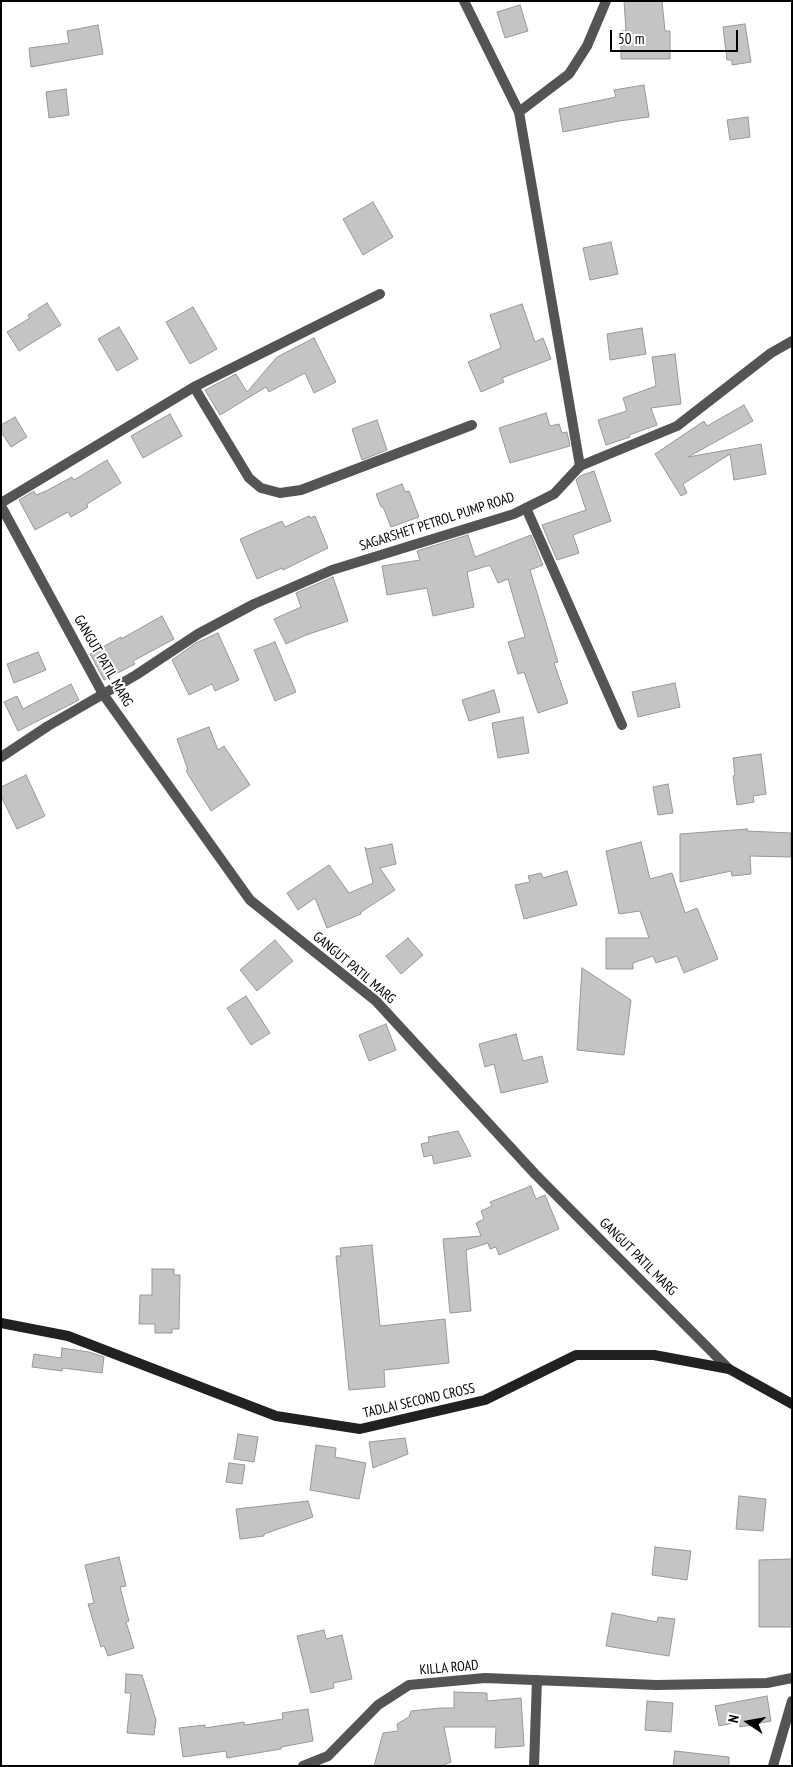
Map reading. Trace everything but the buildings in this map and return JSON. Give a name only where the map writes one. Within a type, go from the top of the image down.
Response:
[{"type":"main road","name":"TADLAI SECOND CROSS","points":[[1,1322],[68,1336],[276,1416],[360,1429],[485,1400],[576,1355],[654,1355],[729,1369]]},
{"type":"main road","name":"GANGUT PATIL MARG","points":[[729,1369],[792,1404]]},
{"type":"street","points":[[464,1],[519,112],[580,466]]},
{"type":"street","points":[[519,112],[569,74],[587,46],[606,1]]},
{"type":"street","points":[[1,504],[194,387],[380,294]]},
{"type":"street","name":"SAGARSHET PETROL PUMP ROAD","points":[[103,694],[136,675],[198,634],[254,604],[332,570],[514,514],[554,494],[580,466],[677,426],[772,353],[792,341]]},
{"type":"street","points":[[194,387],[249,478],[261,488],[280,493],[301,490],[472,426]]},
{"type":"street","name":"GANGUT PATIL MARG","points":[[1,504],[103,694],[250,900],[376,1001],[535,1174],[729,1369]]},
{"type":"street","points":[[526,508],[622,725]]},
{"type":"street","points":[[1,757],[48,726],[103,694]]},
{"type":"street","name":"KILLA ROAD","points":[[303,1766],[328,1756],[378,1705],[409,1685],[486,1678],[656,1685],[767,1684],[792,1678]]},
{"type":"street","points":[[534,1766],[537,1680]]},
{"type":"street","points":[[773,1766],[792,1701]]}]
